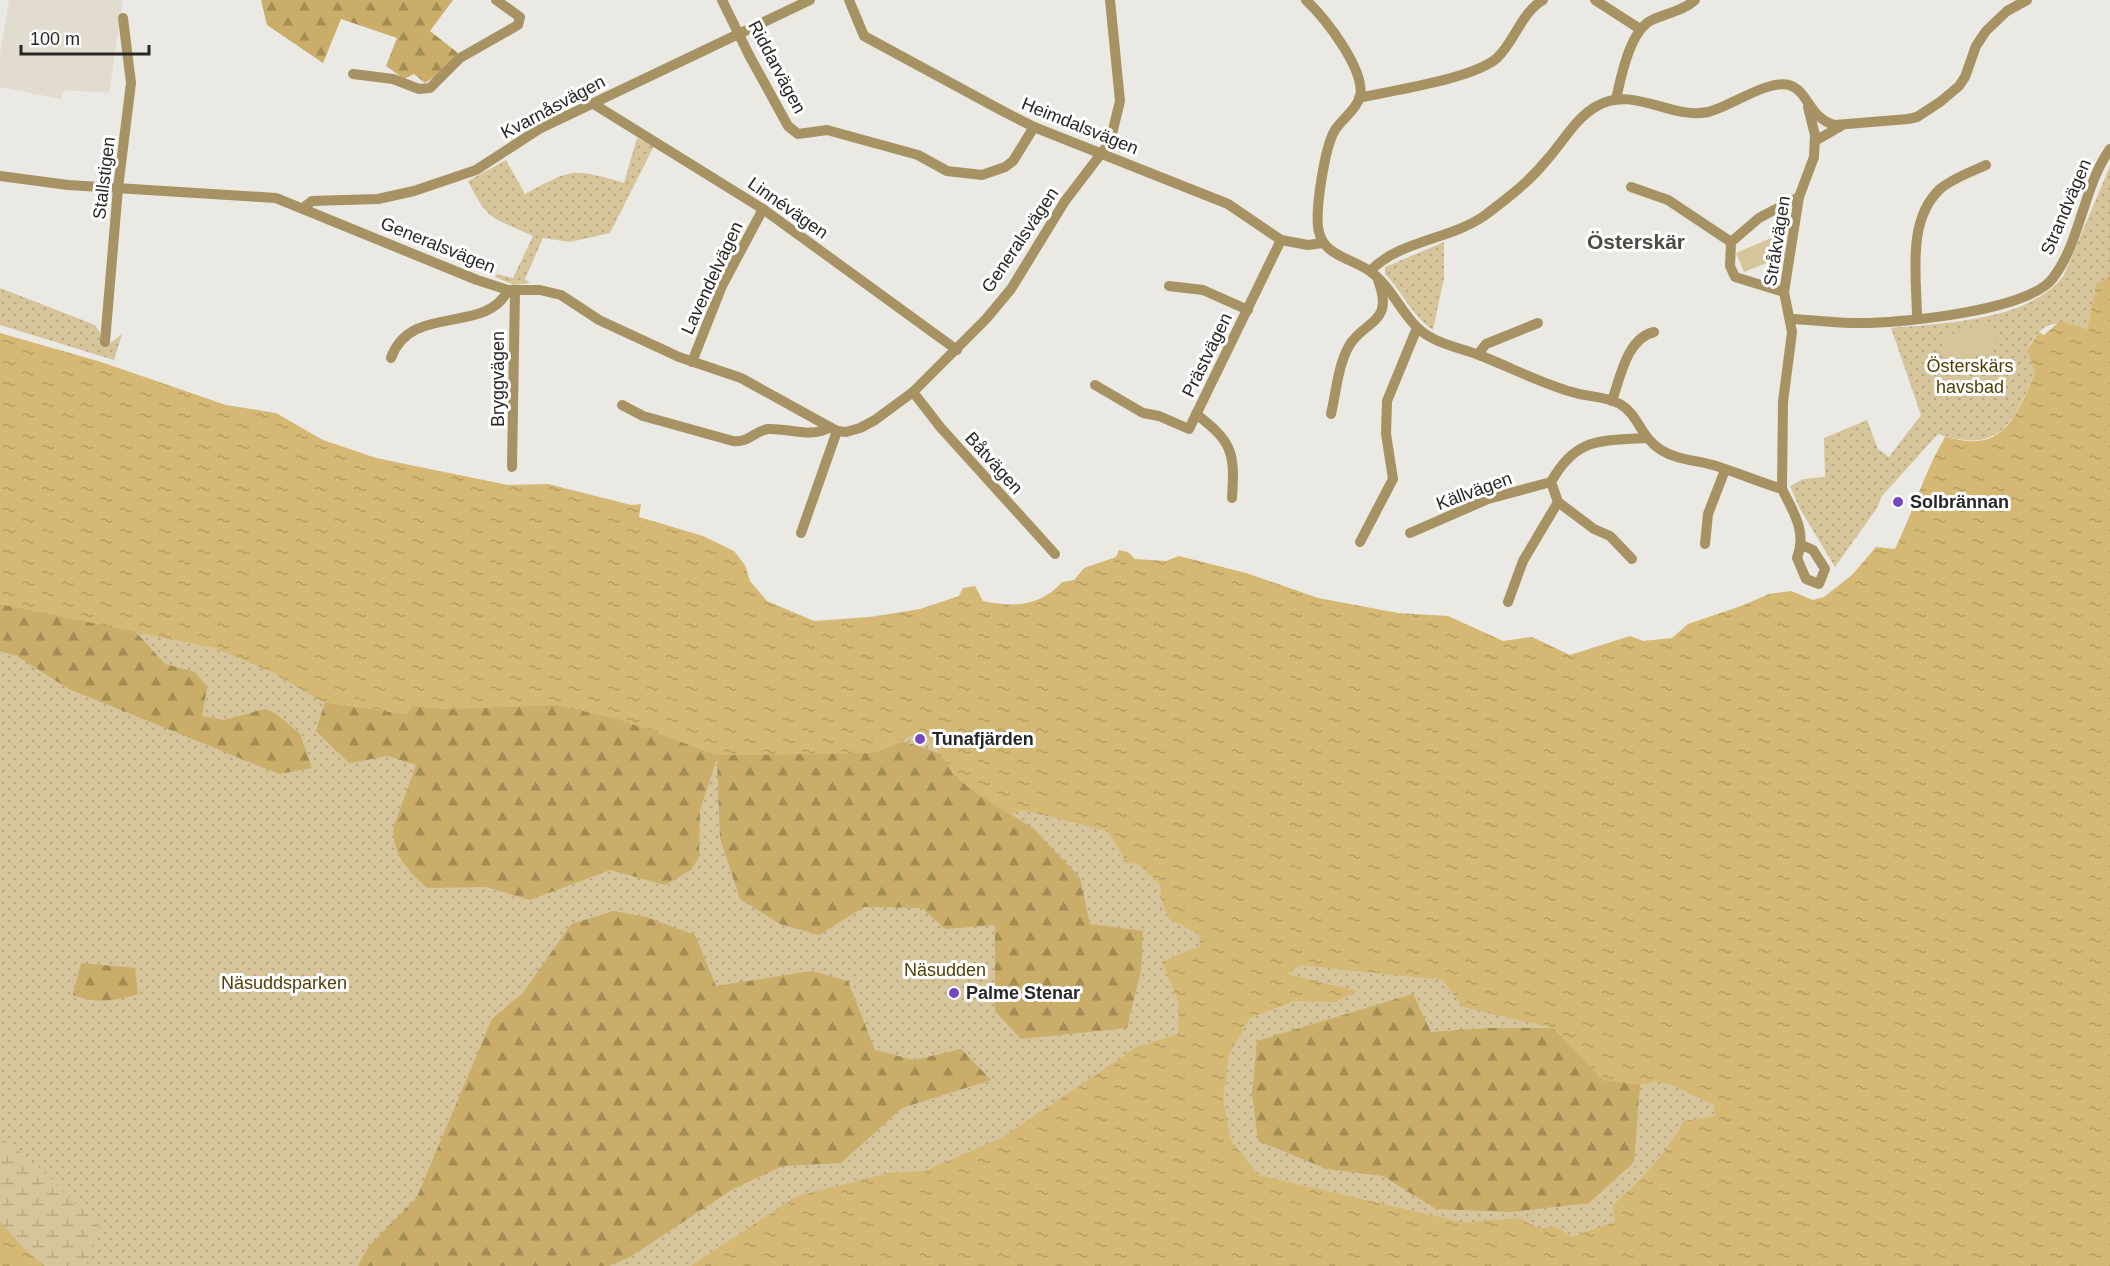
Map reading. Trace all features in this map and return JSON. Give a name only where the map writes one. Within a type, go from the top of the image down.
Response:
[{"type":"street","points":[[353,74],[393,79],[419,89],[430,88],[460,58],[518,25],[520,16],[496,0]]},
{"type":"street","name":"Riddarvägen","points":[[722,0],[789,126],[798,134],[826,130],[918,155],[947,171],[982,175],[1005,167],[1013,161],[1034,127]]},
{"type":"street","name":"Kvarnåsvägen","points":[[303,208],[312,201],[378,198],[446,182],[476,170],[539,129],[810,0]]},
{"type":"street","name":"Heimdalsvägen","points":[[849,0],[864,36],[1034,127],[1228,204],[1281,240],[1308,245],[1323,243]]},
{"type":"street","name":"Generalsvägen","points":[[0,176],[25,181],[276,198],[512,290],[540,290],[561,295],[599,320],[692,362],[741,378],[833,430],[853,430],[875,420],[913,392],[957,350],[1011,289],[1065,201],[1110,142],[1120,101],[1110,0]]},
{"type":"street","points":[[1306,0],[1326,22],[1355,68],[1359,98]]},
{"type":"street","points":[[1543,0],[1530,10],[1497,58],[1485,66],[1453,77],[1359,98],[1335,130],[1329,143],[1318,215],[1318,232],[1323,243],[1330,250],[1373,274],[1396,298],[1417,327],[1432,338],[1478,354],[1563,390],[1612,401],[1632,415],[1645,438],[1676,458],[1725,470],[1782,489],[1800,524],[1802,545]]},
{"type":"street","points":[[1595,0],[1640,29]]},
{"type":"street","points":[[1616,99],[1640,29],[1650,21],[1687,7],[1695,0]]},
{"type":"street","points":[[1373,274],[1389,256],[1468,225],[1482,217],[1535,174],[1581,118],[1597,106],[1616,99],[1645,102],[1694,114],[1716,109],[1770,86],[1784,84],[1791,86],[1803,96],[1808,106],[1822,120],[1841,125],[1917,117],[1953,92],[1965,77],[1976,46],[1986,31],[2007,11],[2027,0]]},
{"type":"street","name":"Stallstigen","points":[[105,342],[118,188],[131,83],[123,18]]},
{"type":"street","name":"Linnévägen","points":[[592,103],[763,209],[957,350]]},
{"type":"street","name":"Stråkvägen","points":[[1782,489],[1783,402],[1792,320],[1784,292],[1799,197],[1812,165],[1815,141],[1808,106]]},
{"type":"street","points":[[1815,141],[1841,125]]},
{"type":"street","name":"Strandvägen","points":[[1792,320],[1866,323],[1917,319],[2019,300],[2042,289],[2053,278],[2064,258],[2110,149]]},
{"type":"street","points":[[1917,319],[1917,236],[1926,207],[1942,188],[1986,165]]},
{"type":"street","points":[[1631,187],[1668,200],[1731,242]]},
{"type":"street","points":[[1784,292],[1735,277],[1730,266],[1731,242],[1759,218],[1799,197]]},
{"type":"street","name":"Lavendelvägen","points":[[692,362],[722,286],[763,209]]},
{"type":"street","name":"Prästvägen","points":[[1095,385],[1143,413],[1159,416],[1189,429],[1281,240]]},
{"type":"street","points":[[1331,414],[1349,345],[1378,317],[1382,292],[1373,274]]},
{"type":"street","name":"Prästvägen","points":[[1169,286],[1203,290],[1248,310]]},
{"type":"street","points":[[391,358],[396,345],[424,326],[434,321],[480,314],[497,305],[512,290]]},
{"type":"street","name":"Bryggvägen","points":[[512,290],[512,467]]},
{"type":"street","points":[[1478,354],[1486,344],[1538,322]]},
{"type":"street","points":[[1360,542],[1393,479],[1386,434],[1387,401],[1417,327]]},
{"type":"street","points":[[1612,401],[1634,345],[1641,337],[1654,332]]},
{"type":"street","name":"Båtvägen","points":[[913,392],[941,428],[1055,554]]},
{"type":"street","points":[[622,405],[643,416],[733,441],[742,442],[768,429],[814,433],[833,430],[801,532]]},
{"type":"street","name":"Prästvägen","points":[[1196,414],[1217,430],[1230,446],[1234,462],[1232,498]]},
{"type":"street","points":[[1632,560],[1610,536],[1586,524],[1558,502],[1551,482],[1574,454],[1592,442],[1645,438]]},
{"type":"street","points":[[1705,544],[1708,514],[1725,470]]},
{"type":"street","name":"Källvägen","points":[[1410,534],[1488,500],[1551,482]]},
{"type":"street","points":[[1508,602],[1523,561],[1558,502]]},
{"type":"shaded area","points":[[9,0],[123,0],[109,93],[64,90],[61,99],[0,87],[0,54]]},
{"type":"green space","points":[[261,0],[453,0],[430,31],[458,53],[442,72],[425,83],[414,74],[404,79],[386,66],[397,38],[341,19],[323,63],[267,25]]},
{"type":"green space","points":[[637,138],[654,146],[610,233],[570,242],[543,238],[525,279],[530,283],[514,285],[495,277],[497,274],[513,278],[533,236],[487,212],[468,181],[506,160],[525,194],[554,179],[573,173],[593,175],[624,183]]},
{"type":"green space","name":"Österskärs havsbad","points":[[2110,166],[2110,275],[2096,285],[2087,329],[2067,324],[2051,324],[2039,332],[2027,350],[2035,373],[2011,420],[1992,436],[1980,440],[1958,439],[1938,434],[1882,496],[1877,508],[1835,567],[1800,509],[1790,486],[1803,479],[1825,477],[1824,438],[1867,420],[1878,449],[1889,457],[1921,415],[1891,328],[1985,317],[2030,302],[2049,290],[2064,275]]},
{"type":"green space","points":[[1778,235],[1786,255],[1744,272],[1736,253]]},
{"type":"green space","points":[[1444,242],[1444,278],[1433,330],[1413,311],[1385,274],[1385,267]]},
{"type":"green space","points":[[0,288],[95,325],[108,345],[122,334],[114,360],[0,325]]},
{"type":"green space","points":[[1990,321],[1998,348],[1949,365],[1940,338]]},
{"type":"green space","name":"Näsudden","points":[[416,589],[1734,839],[1830,1266],[37,1266],[0,1229],[0,601],[214,648],[271,672],[322,702],[395,713]]},
{"type":"green space","points":[[0,604],[135,631],[165,664],[195,672],[207,687],[202,716],[224,720],[265,709],[275,713],[300,734],[312,768],[279,774],[69,689],[17,656],[0,651]]},
{"type":"green space","points":[[325,702],[406,714],[412,706],[447,709],[557,705],[619,719],[717,755],[873,753],[903,741],[941,754],[953,773],[968,787],[1034,829],[1080,878],[1090,924],[1143,931],[1141,970],[1127,1028],[1021,1039],[995,1011],[995,925],[945,929],[922,908],[864,907],[819,935],[780,924],[740,899],[720,838],[717,758],[700,810],[699,857],[691,870],[665,885],[610,870],[530,900],[486,887],[427,888],[403,863],[396,848],[393,829],[416,765],[388,756],[349,763],[316,731]]},
{"type":"green space","points":[[614,911],[646,917],[695,935],[716,986],[812,971],[848,981],[875,1050],[914,1060],[961,1049],[991,1080],[902,1108],[841,1163],[783,1166],[733,1189],[630,1257],[609,1266],[358,1266],[369,1246],[417,1197],[492,1019],[523,993],[571,924]]},
{"type":"green space","points":[[81,963],[135,968],[138,994],[105,1000],[89,1000],[73,995]]},
{"type":"green space","points":[[1413,994],[1431,1032],[1491,1028],[1553,1028],[1603,1080],[1640,1085],[1634,1162],[1589,1203],[1512,1212],[1436,1209],[1383,1176],[1327,1169],[1258,1141],[1252,1093],[1257,1041]]},
{"type":"green space","points":[[0,1138],[38,1167],[100,1226],[86,1266],[45,1266],[21,1246],[0,1221]]},
{"type":"water","points":[[2110,275],[2110,1266],[691,1266],[797,1196],[890,1173],[925,1171],[1001,1138],[1137,1047],[1178,1034],[1179,1003],[1162,962],[1200,946],[1199,934],[1169,919],[1161,899],[1161,885],[1138,864],[1127,863],[1108,831],[1023,810],[1009,814],[962,781],[951,770],[931,741],[920,732],[873,753],[717,755],[619,719],[557,705],[447,709],[412,706],[407,714],[322,702],[271,672],[214,648],[0,604],[0,333],[101,362],[226,405],[276,413],[323,440],[376,458],[508,485],[548,484],[631,505],[641,504],[639,517],[703,536],[734,551],[745,565],[750,581],[767,601],[814,621],[870,617],[920,609],[959,596],[963,588],[975,586],[983,601],[1005,604],[1026,603],[1045,596],[1062,582],[1074,580],[1084,568],[1116,557],[1119,550],[1128,552],[1135,559],[1166,561],[1179,556],[1246,573],[1318,598],[1398,613],[1448,616],[1503,641],[1532,637],[1570,655],[1630,636],[1643,641],[1672,638],[1688,624],[1769,594],[1791,591],[1813,600],[1824,597],[1852,575],[1876,547],[1895,549],[1945,437],[1965,441],[1989,439],[2007,426],[2021,405],[2035,373],[2027,350],[2039,332],[2044,335],[2060,321],[2087,329],[2096,285]],"holes":[[[1300,965],[1443,980],[1463,1007],[1553,1028],[1603,1080],[1640,1085],[1656,1081],[1672,1085],[1714,1105],[1715,1116],[1684,1121],[1670,1144],[1652,1166],[1613,1205],[1615,1222],[1572,1237],[1556,1227],[1538,1228],[1519,1218],[1465,1223],[1258,1175],[1230,1139],[1223,1098],[1229,1054],[1250,1018],[1294,1001],[1335,1002],[1357,991],[1287,974]]]},
{"type":"water","points":[[0,1221],[21,1246],[45,1266],[0,1266]]},
{"type":"place","name":"Solbrännan","points":[[1898,502]]},
{"type":"place","name":"Tunafjärden","points":[[920,739]]},
{"type":"place","name":"Palme Stenar","points":[[954,993]]},
{"type":"district","name":"Österskär","points":[[1636,241]]},
{"type":"park label","name":"Näsuddsparken","points":[[284,983]]}]
